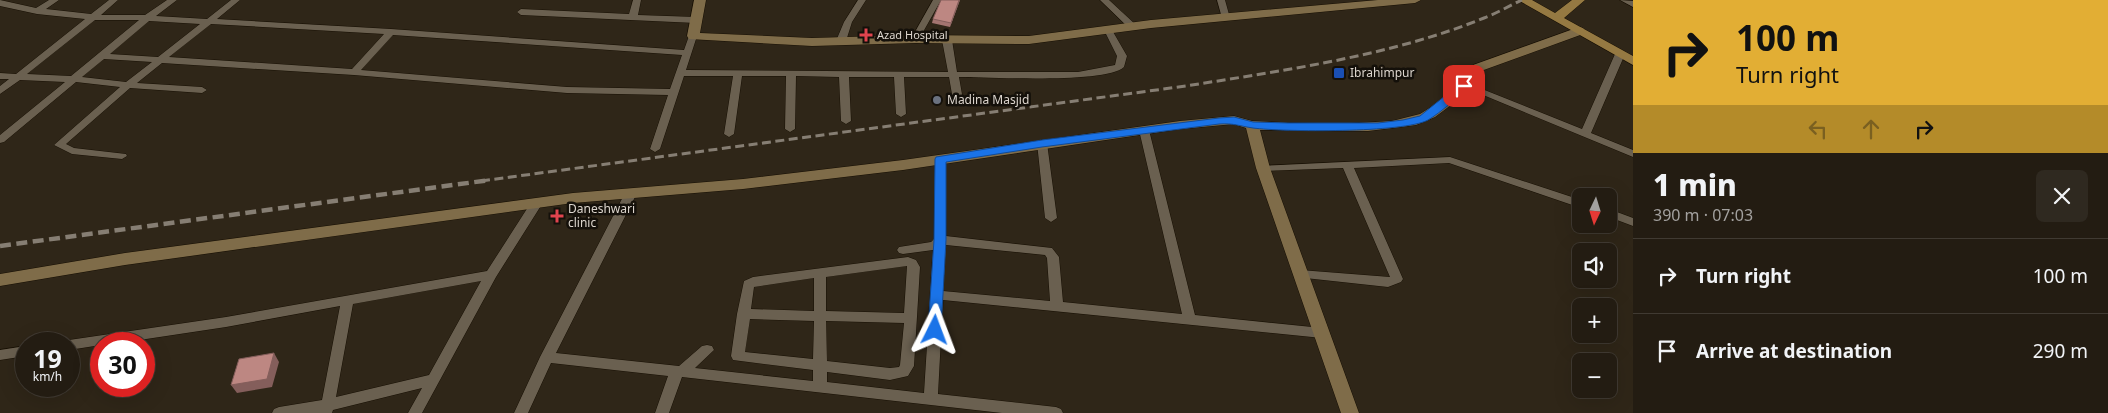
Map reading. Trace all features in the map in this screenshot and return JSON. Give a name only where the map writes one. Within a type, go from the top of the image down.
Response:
[{"type":"main road","points":[[1524,0],[1633,50]]},
{"type":"main road","points":[[1535,0],[1560,15],[1579,31],[1633,61]]},
{"type":"main road","points":[[1560,15],[1579,0]]},
{"type":"street","points":[[37,11],[55,0]]},
{"type":"street","points":[[0,91],[114,0]]},
{"type":"street","points":[[0,140],[147,18],[173,0]]},
{"type":"street","points":[[122,156],[72,150],[59,145],[128,85],[236,0]]},
{"type":"street","points":[[633,17],[637,0]]},
{"type":"street","points":[[655,149],[688,53],[700,0]]},
{"type":"street","points":[[841,42],[848,22],[862,0]]},
{"type":"street","points":[[915,39],[937,0]]},
{"type":"street","points":[[1104,0],[1133,27]]},
{"type":"street","points":[[1222,0],[1226,18]]},
{"type":"street","points":[[693,36],[841,42],[915,39],[1029,40],[1133,27],[1416,0]]},
{"type":"street","points":[[1624,0],[1633,4]]},
{"type":"street","points":[[7,3],[37,11],[92,17],[207,21],[391,32],[688,53]]},
{"type":"street","points":[[521,12],[696,20]]},
{"type":"street","points":[[681,73],[1078,75],[1113,70],[1119,67],[1122,56],[1108,30]]},
{"type":"street","points":[[0,280],[125,259],[536,204],[658,190],[744,184],[1219,121],[1234,120],[1252,125],[1378,126],[1403,123],[1424,118],[1464,86],[1470,73],[1477,68],[1579,31]]},
{"type":"street","points":[[354,72],[391,32]]},
{"type":"street","points":[[946,40],[958,100]]},
{"type":"street","points":[[1586,134],[1620,54]]},
{"type":"street","points":[[103,56],[354,72],[567,90],[674,92]]},
{"type":"street","points":[[729,134],[738,73]]},
{"type":"street","points":[[790,129],[791,73]]},
{"type":"street","points":[[844,74],[846,121]]},
{"type":"street","points":[[899,74],[901,114]]},
{"type":"street","points":[[0,76],[74,79],[202,90]]},
{"type":"street","points":[[1464,86],[1633,154]]},
{"type":"street","points":[[1252,125],[1263,168],[1350,413]]},
{"type":"street","points":[[1144,130],[1190,321]]},
{"type":"street","points":[[1042,143],[1051,218]]},
{"type":"street","points":[[931,399],[940,240],[940,159]]},
{"type":"street","points":[[1263,168],[1450,160],[1572,201]]},
{"type":"street","points":[[1300,274],[1388,282],[1397,279],[1347,164]]},
{"type":"street","points":[[521,413],[547,357],[631,194]]},
{"type":"street","points":[[415,413],[491,275],[536,204]]},
{"type":"street","points":[[1618,216],[1633,222]]},
{"type":"street","points":[[940,240],[1048,251],[1053,257],[1057,305]]},
{"type":"street","points":[[903,250],[934,246],[940,240]]},
{"type":"street","points":[[908,261],[912,263],[914,268],[907,366],[903,372],[896,374],[821,367],[738,356],[748,284],[820,272],[908,261]]},
{"type":"street","points":[[820,272],[820,387]]},
{"type":"street","points":[[80,343],[226,322],[491,275]]},
{"type":"street","points":[[937,295],[1057,305],[1190,321],[1322,333]]},
{"type":"street","points":[[326,409],[348,300]]},
{"type":"street","points":[[743,314],[820,314],[910,318]]},
{"type":"street","points":[[676,372],[681,372],[707,350]]},
{"type":"street","points":[[0,355],[15,353]]},
{"type":"street","points":[[547,357],[1056,413]]},
{"type":"street","points":[[662,413],[676,372]]},
{"type":"street","points":[[279,413],[326,409],[434,379]]},
{"type":"building","points":[[941,0],[959,0],[951,23],[933,19]]},
{"type":"building","points":[[274,353],[267,379],[231,385],[239,359]]},
{"type":"railway","points":[[481,181],[1186,86],[1299,67],[1375,52],[1412,42],[1484,18],[1522,0]]},
{"type":"railway","points":[[0,246],[490,180]]},
{"type":"place","name":"Azad Hospital","points":[[866,35]]},
{"type":"place","name":"Ibrahimpur","points":[[1339,73]]},
{"type":"place","name":"Madina Masjid","points":[[937,100]]},
{"type":"place","name":"Daneshwari clinic","points":[[557,216]]},
{"type":"route","points":[[935,330],[940,240],[940,159],[1042,143],[1219,121],[1234,120],[1252,125],[1288,126],[1391,125],[1424,118],[1464,86]]}]
